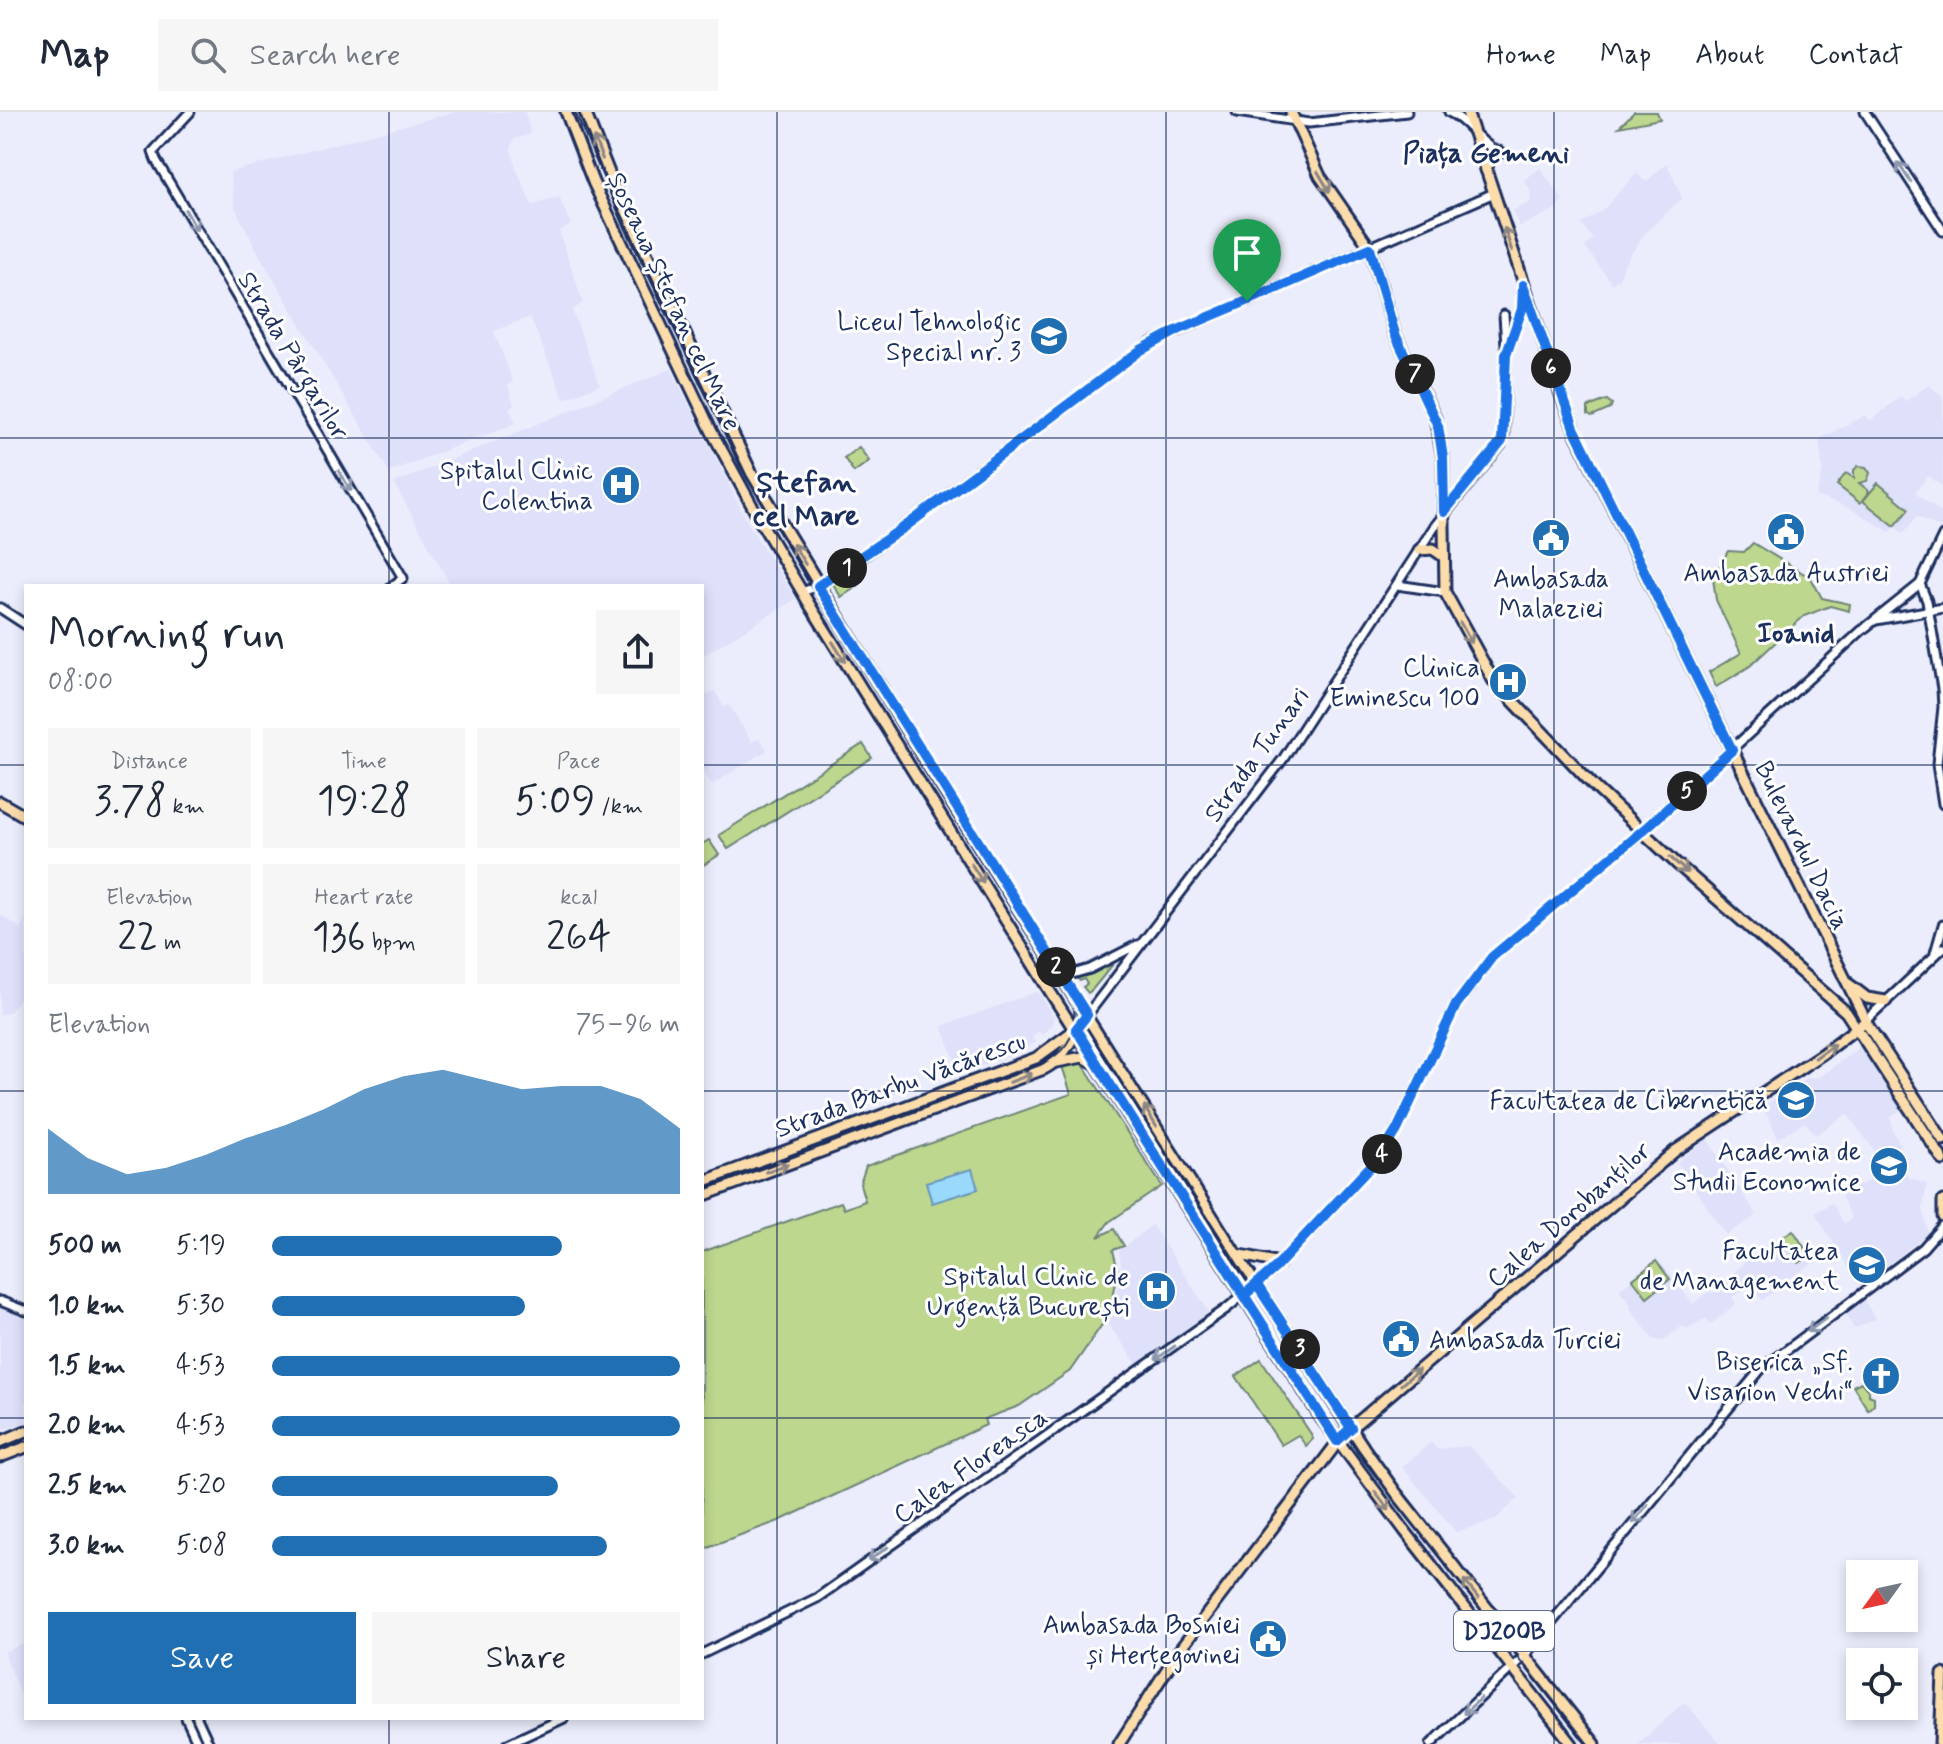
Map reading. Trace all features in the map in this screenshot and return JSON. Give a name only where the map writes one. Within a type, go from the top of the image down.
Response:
[{"type":"main road","name":"Șoseaua Ștefan cel Mare","points":[[566,112],[604,205],[712,432],[802,592],[1098,1065],[1251,1290],[1351,1428]]},
{"type":"main road","name":"Șoseaua Ștefan cel Mare","points":[[585,112],[613,183],[739,449],[818,586],[1236,1254],[1251,1290],[1337,1441]]},
{"type":"main road","name":"Bulevardul Dacia","points":[[1467,112],[1523,285],[1574,428],[1843,976],[1861,1024],[1943,1160]]},
{"type":"main road","points":[[1292,117],[1326,186],[1370,248],[1395,334],[1438,426],[1443,458],[1445,592],[1493,680],[1642,831],[1861,1024]]},
{"type":"main road","points":[[1486,170],[1491,157],[1499,152]]},
{"type":"main road","points":[[1419,550],[1433,549],[1443,556]]},
{"type":"main road","points":[[0,802],[24,816]]},
{"type":"main road","points":[[1843,976],[1861,995],[1886,1001]]},
{"type":"main road","name":"Strada Tunari","points":[[1076,1029],[1087,1015]]},
{"type":"main road","name":"Bulevardul Dacia","points":[[1861,1024],[1943,1140]]},
{"type":"main road","name":"Calea Dorobanților","points":[[1337,1441],[1675,1151],[1794,1073],[1861,1024]]},
{"type":"main road","name":"Strada Barbu Văcărescu","points":[[704,1195],[1021,1079],[1054,1063],[1072,1044],[1076,1029]]},
{"type":"main road","name":"Strada Barbu Văcărescu","points":[[704,1181],[1036,1058],[1076,1029]]},
{"type":"main road","points":[[1054,1063],[1083,1057],[1098,1065]]},
{"type":"main road","points":[[1943,1201],[1943,1217]]},
{"type":"main road","points":[[1236,1254],[1280,1263]]},
{"type":"main road","name":"DJ200B","points":[[1351,1428],[1397,1494],[1595,1744]]},
{"type":"main road","points":[[0,1442],[24,1432]]},
{"type":"main road","points":[[1119,1744],[1178,1652],[1337,1441]]},
{"type":"main road","name":"DJ200B","points":[[1337,1441],[1572,1744]]},
{"type":"main road","points":[[0,1457],[24,1448]]},
{"type":"main road","points":[[1940,1744],[1943,1674]]},
{"type":"street","points":[[1237,112],[1323,122],[1407,112]]},
{"type":"street","points":[[1449,112],[1499,152]]},
{"type":"street","points":[[1865,112],[1943,231]]},
{"type":"street","name":"Strada Pârgarilor","points":[[188,113],[153,152],[403,578],[395,584]]},
{"type":"street","points":[[802,592],[848,568],[1151,343],[1494,193]]},
{"type":"street","points":[[1506,355],[1521,314],[1523,285]]},
{"type":"street","points":[[1504,315],[1506,355]]},
{"type":"street","name":"Strada Tunari","points":[[1087,1015],[1283,759],[1444,512],[1502,441],[1506,355]]},
{"type":"street","points":[[1943,536],[1920,584],[1929,610],[1943,697],[1937,771],[1943,804]]},
{"type":"street","name":"Calea Floreasca","points":[[704,1653],[817,1598],[1251,1290],[1280,1263],[1390,1143],[1445,1025],[1479,971],[1505,943],[1642,831],[1870,623],[1920,584]]},
{"type":"street","points":[[1397,585],[1445,592]]},
{"type":"street","points":[[0,608],[24,624]]},
{"type":"street","points":[[1870,623],[1894,615],[1943,608]]},
{"type":"street","points":[[1934,956],[1943,925]]},
{"type":"street","name":"Strada Tunari","points":[[1044,982],[1094,967],[1142,942]]},
{"type":"street","name":"Calea Dorobanților","points":[[1861,1024],[1943,948]]},
{"type":"street","points":[[1431,1744],[1524,1656],[1754,1376],[1769,1361],[1923,1248],[1943,1225]]},
{"type":"street","points":[[0,1301],[24,1310]]},
{"type":"street","points":[[187,1720],[198,1744]]},
{"type":"street","points":[[198,1720],[209,1744]]},
{"type":"street","points":[[508,1744],[560,1720]]},
{"type":"shaded area","points":[[454,112],[525,112],[531,134],[514,139],[511,149],[516,168],[532,205],[559,197],[571,225],[559,231],[583,303],[572,310],[600,385],[564,399],[530,317],[494,331],[513,382],[508,385],[514,406],[509,408],[516,423],[389,472],[258,253],[235,208],[230,172]]},
{"type":"shaded area","points":[[1667,163],[1682,198],[1645,233],[1619,278],[1612,284],[1585,247],[1593,239],[1581,224],[1603,210],[1636,173],[1646,182]]},
{"type":"shaded area","name":"Piața Gemeni","points":[[1540,168],[1563,200],[1557,208],[1520,227],[1512,211],[1531,202],[1530,190],[1524,180]]},
{"type":"shaded area","name":"Spitalul Clinic Colentina","points":[[671,369],[750,527],[796,599],[704,655],[704,584],[450,584],[394,483]]},
{"type":"shaded area","points":[[1928,385],[1943,396],[1943,487],[1928,476],[1915,492],[1943,514],[1942,529],[1917,516],[1903,534],[1895,527],[1890,532],[1849,508],[1816,496],[1823,471],[1819,439],[1866,415],[1870,421],[1901,396],[1906,401]]},
{"type":"shaded area","points":[[714,690],[724,707],[729,705],[752,742],[759,738],[767,750],[712,785],[704,772],[704,697]]},
{"type":"shaded area","points":[[0,914],[20,928],[24,923],[24,991],[10,1012],[0,1015]]},
{"type":"shaded area","points":[[1036,992],[1054,1017],[1052,1025],[1043,1035],[1038,1031],[1032,1038],[1036,1042],[1022,1051],[960,1074],[942,1026]]},
{"type":"shaded area","name":"Academia de Studii Economice","points":[[1861,1046],[1903,1108],[1891,1117],[1893,1131],[1901,1145],[1892,1151],[1908,1177],[1927,1184],[1923,1208],[1928,1234],[1860,1286],[1815,1213],[1832,1203],[1844,1223],[1852,1219],[1841,1196],[1881,1173],[1873,1156],[1874,1150],[1847,1114],[1816,1135],[1805,1122],[1778,1138],[1764,1109],[1768,1103],[1807,1078],[1819,1077]]},
{"type":"shaded area","points":[[1707,1139],[1757,1215],[1726,1235],[1677,1162]]},
{"type":"shaded area","name":"Spitalul Clinic de Urgență București","points":[[1152,1225],[1209,1312],[1137,1364],[1108,1324],[1117,1300],[1121,1266],[1119,1251]]},
{"type":"shaded area","points":[[1793,1230],[1814,1263],[1785,1278],[1779,1283],[1780,1288],[1762,1300],[1751,1285],[1732,1297],[1736,1304],[1711,1324],[1706,1318],[1687,1329],[1683,1326],[1662,1341],[1654,1340],[1619,1289],[1658,1260],[1693,1304],[1708,1292],[1714,1293],[1745,1261]]},
{"type":"shaded area","points":[[1864,1299],[1875,1319],[1854,1329],[1844,1309]]},
{"type":"shaded area","points":[[0,1307],[24,1316],[24,1423],[0,1431]]},
{"type":"shaded area","points":[[1431,1442],[1437,1449],[1469,1446],[1519,1498],[1493,1521],[1456,1532],[1402,1467]]},
{"type":"shaded area","points":[[24,1644],[24,1703],[4,1652]]},
{"type":"shaded area","points":[[1684,1702],[1721,1744],[1638,1744]]},
{"type":"green space","points":[[1634,112],[1657,112],[1660,119],[1619,127]]},
{"type":"green space","points":[[1607,400],[1612,404],[1610,409],[1592,417],[1588,415],[1588,407]]},
{"type":"green space","points":[[859,447],[869,461],[854,472],[844,458]]},
{"type":"green space","points":[[1858,466],[1866,467],[1870,473],[1867,481],[1859,483],[1869,491],[1860,503],[1837,485],[1846,473],[1854,478],[1854,470]]},
{"type":"green space","points":[[1878,483],[1909,509],[1895,526],[1863,501]]},
{"type":"green space","points":[[1753,543],[1811,578],[1822,598],[1850,604],[1849,611],[1830,606],[1804,616],[1750,666],[1716,687],[1709,672],[1741,653],[1716,600],[1713,578],[1728,551],[1744,552]]},
{"type":"green space","points":[[849,573],[858,586],[841,597],[833,584]]},
{"type":"green space","points":[[863,744],[872,758],[728,849],[719,835]]},
{"type":"green space","points":[[709,840],[719,855],[704,865],[704,843]]},
{"type":"green space","points":[[1118,958],[1088,993],[1083,987],[1087,984],[1084,979],[1080,981],[1076,977],[1092,972]]},
{"type":"green space","points":[[1075,1061],[1082,1063],[1162,1186],[1109,1222],[1098,1237],[1114,1229],[1124,1246],[1113,1250],[1118,1271],[1110,1313],[1070,1371],[1019,1406],[984,1419],[986,1425],[779,1521],[704,1548],[704,1251],[841,1202],[844,1209],[865,1201],[860,1184],[866,1166],[1071,1094],[1062,1066]]},
{"type":"green space","points":[[1793,1230],[1810,1256],[1799,1263],[1782,1237]]},
{"type":"green space","points":[[1656,1261],[1670,1279],[1647,1297],[1633,1279]]},
{"type":"green space","points":[[1261,1359],[1311,1434],[1313,1439],[1306,1446],[1298,1435],[1281,1445],[1236,1376]]},
{"type":"green space","points":[[1861,1382],[1868,1395],[1874,1397],[1874,1404],[1868,1410],[1853,1386]]},
{"type":"water","points":[[972,1169],[978,1189],[932,1203],[926,1182]]},
{"type":"tram line","points":[[575,112],[622,221],[740,466],[821,604],[1359,1455],[1586,1744]]},
{"type":"tram line","points":[[704,1190],[1040,1065],[1067,1043],[1074,1028],[1074,1009]]},
{"type":"tram line","points":[[0,1448],[24,1439]]},
{"type":"place","name":"Liceul Tehnologic Special nr. 3","points":[[1049,336]]},
{"type":"place","name":"Spitalul Clinic Colentina","points":[[621,485]]},
{"type":"place","name":"Ambasada Austriei","points":[[1786,532]]},
{"type":"place","name":"Ambasada Malaeziei","points":[[1551,538]]},
{"type":"place","name":"Clinica Eminescu 100","points":[[1508,682]]},
{"type":"place","name":"Facultatea de Cibernetică","points":[[1796,1100]]},
{"type":"place","name":"Academia de Studii Economice","points":[[1889,1166]]},
{"type":"place","name":"Facultatea de Management","points":[[1867,1265]]},
{"type":"place","name":"Spitalul Clinic de Urgență București","points":[[1157,1291]]},
{"type":"place","name":"Ambasada Turciei","points":[[1401,1339]]},
{"type":"place","name":"Biserica „Sf. Visarion Vechi“","points":[[1881,1376]]},
{"type":"place","name":"Ambasada Bosniei și Herțegovinei","points":[[1268,1639]]},
{"type":"district","name":"Piața Gemeni","points":[[1486,152]]},
{"type":"district","name":"Ștefan cel Mare","points":[[806,498]]},
{"type":"district","name":"Ioanid","points":[[1796,632]]},
{"type":"route","points":[[1247,301],[1151,343],[906,526],[818,586],[1087,1015],[1076,1029],[1098,1065],[1244,1295],[1257,1285],[1351,1428],[1337,1441],[1244,1295],[1275,1268],[1390,1143],[1445,1025],[1479,971],[1505,943],[1648,826],[1732,750],[1574,428],[1523,285],[1522,309],[1506,355],[1502,441],[1444,512],[1443,458],[1438,426],[1395,334],[1370,248],[1247,301]]}]
